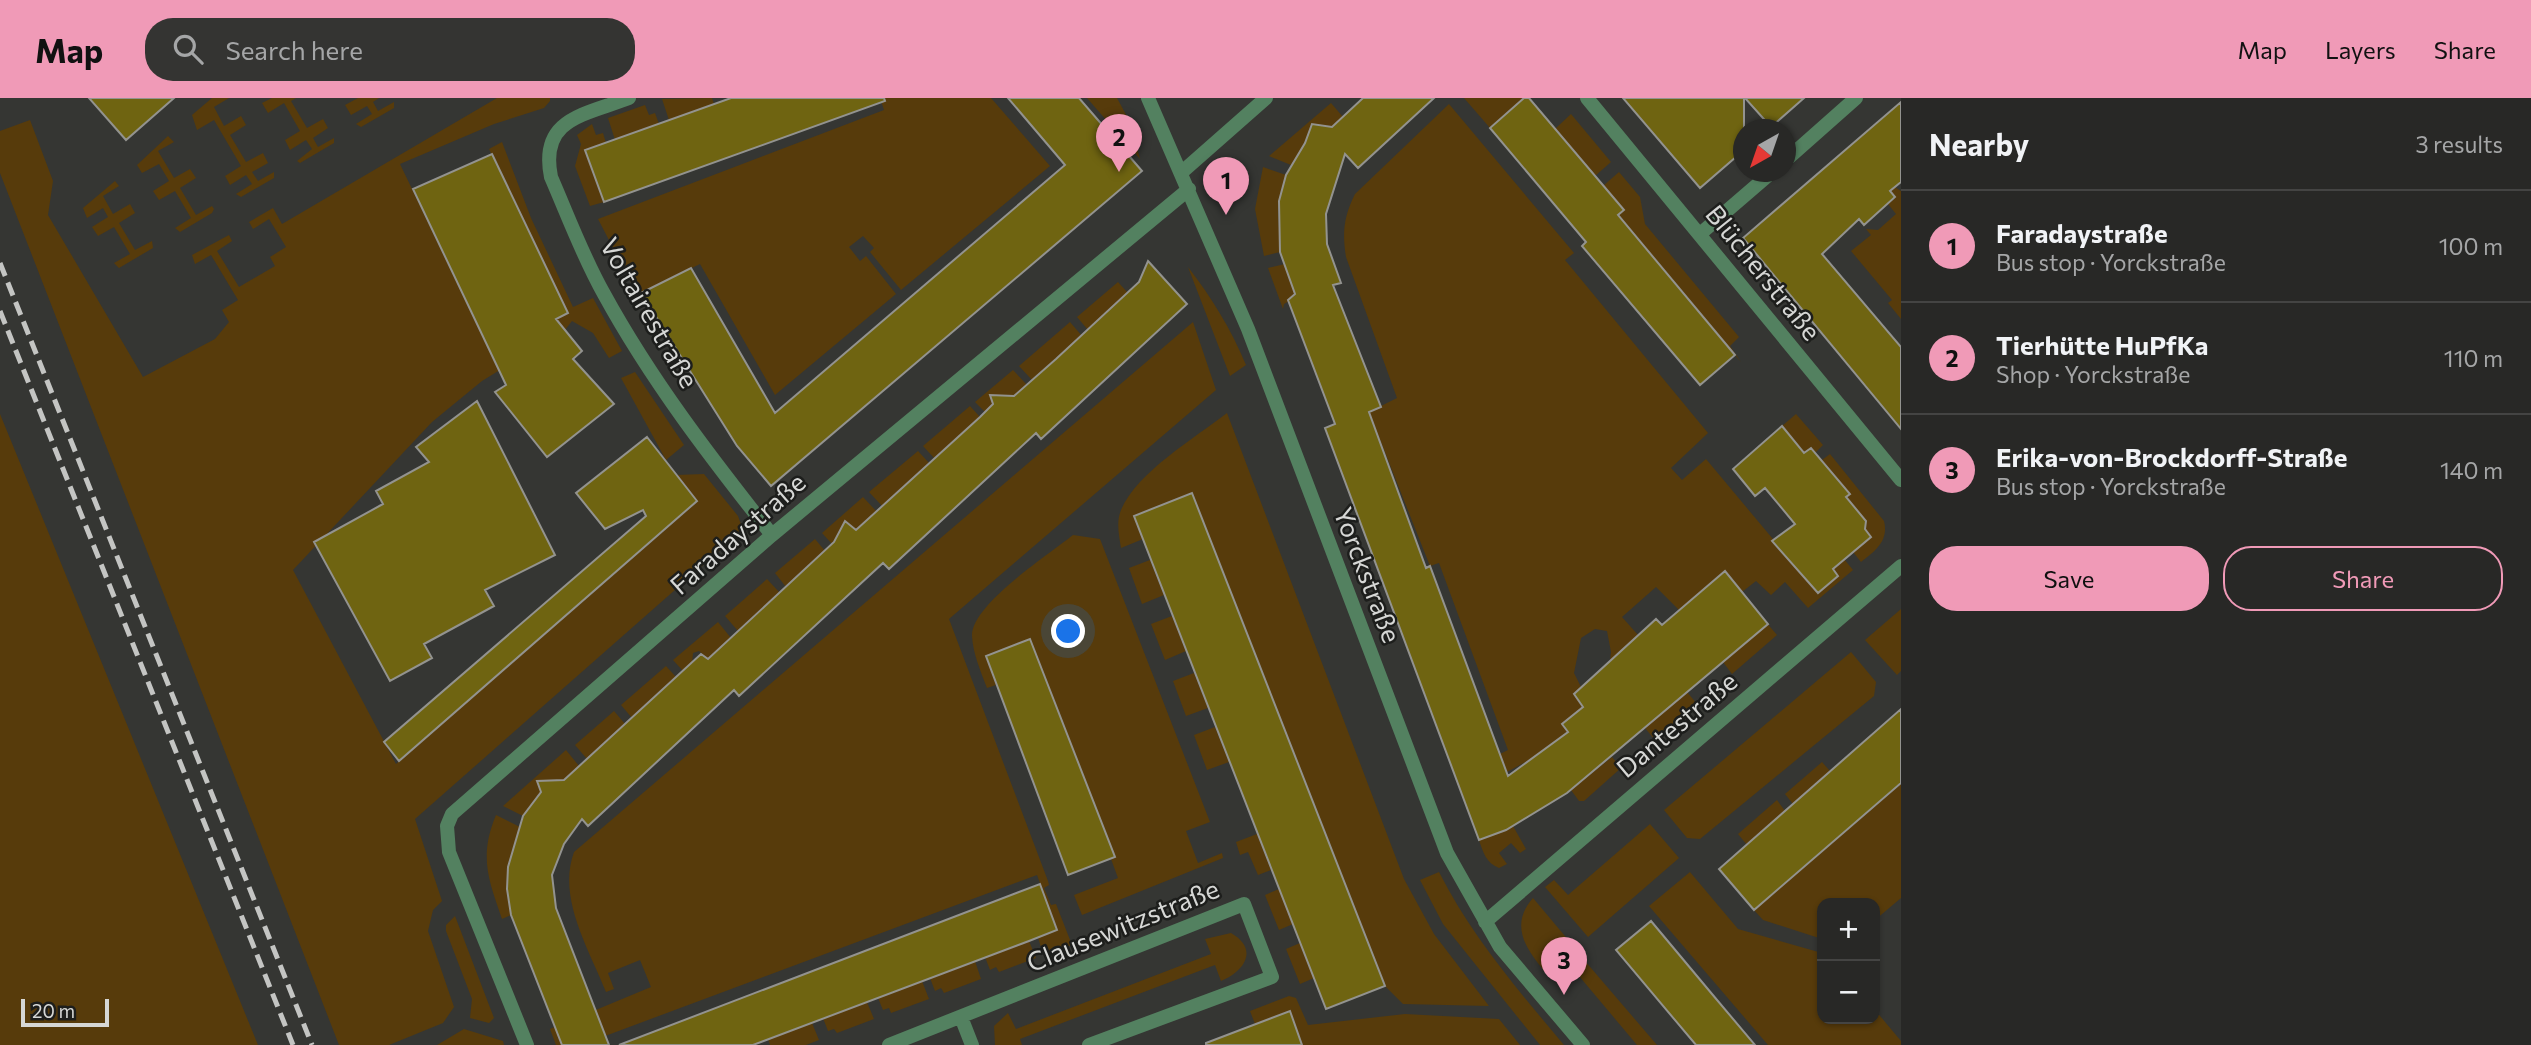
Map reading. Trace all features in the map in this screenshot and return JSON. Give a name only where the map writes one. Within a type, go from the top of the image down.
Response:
[{"type":"street","name":"Voltairestraße","points":[[629,98],[568,121],[551,138],[547,158],[551,177],[603,292],[701,445],[772,536]]},
{"type":"street","name":"Yorckstraße","points":[[1148,98],[1248,329],[1447,853],[1500,947],[1583,1045]]},
{"type":"street","points":[[1182,172],[1266,98]]},
{"type":"street","name":"Blücherstraße","points":[[1587,98],[1901,480]]},
{"type":"street","points":[[1796,151],[1856,98]]},
{"type":"street","points":[[1700,234],[1760,182]]},
{"type":"street","name":"Faradaystraße","points":[[527,1045],[449,852],[447,827],[452,814],[772,536],[1189,189]]},
{"type":"street","name":"Dantestraße","points":[[1485,922],[1901,566]]},
{"type":"street","name":"Clausewitzstraße","points":[[889,1045],[1244,904],[1272,977],[1089,1045]]},
{"type":"street","points":[[961,1017],[972,1045]]},
{"type":"shaded area","points":[[212,98],[229,98],[214,107],[224,126],[241,116],[246,125],[230,135],[246,162],[263,153],[268,163],[252,172],[258,181],[274,172],[274,178],[241,197],[236,194],[252,184],[246,175],[230,185],[225,176],[241,166],[214,120],[197,130],[192,115]]},
{"type":"shaded area","points":[[272,98],[296,98],[291,101],[307,128],[323,119],[328,128],[313,138],[318,147],[334,138],[334,143],[300,163],[297,161],[312,149],[306,140],[290,150],[285,140],[300,131],[284,103],[268,113],[262,103]]},
{"type":"shaded area","points":[[358,98],[379,98],[373,102],[378,111],[394,102],[394,108],[361,127],[356,124],[372,114],[367,106],[351,115],[345,105]]},
{"type":"shaded area","points":[[497,98],[550,98],[550,101],[544,108],[494,124],[400,164],[489,349],[568,313],[489,149],[502,142],[531,218],[573,307],[593,298],[622,351],[609,358],[593,333],[572,321],[565,330],[482,381],[432,422],[293,570],[396,764],[697,502],[676,475],[704,474],[738,516],[743,530],[415,819],[442,901],[433,910],[428,931],[454,1007],[443,1023],[389,1045],[339,1045],[0,173],[0,131],[30,120],[53,181],[48,215],[143,377],[215,339],[229,322],[222,310],[238,300],[211,255],[195,264],[192,255],[229,235],[232,241],[217,251],[239,287],[275,266],[270,257],[286,247],[269,219],[253,229],[249,222],[273,208],[282,224]]},
{"type":"shaded area","points":[[712,98],[714,104],[669,120],[662,99]]},
{"type":"shaded area","points":[[880,98],[991,98],[1050,166],[901,290],[870,252],[874,248],[863,236],[849,247],[860,261],[866,256],[896,294],[775,395],[700,264],[641,293],[637,286],[634,288],[598,219],[884,110]]},
{"type":"shaded area","points":[[1087,98],[1117,98],[1130,122],[1140,159]]},
{"type":"shaded area","points":[[1464,98],[1524,98],[1490,128]]},
{"type":"shaded area","points":[[1331,103],[1343,117],[1327,132],[1312,135],[1291,165],[1269,156]]},
{"type":"shaded area","points":[[1449,104],[1574,253],[1565,260],[1708,433],[1671,468],[1682,480],[1706,459],[1818,593],[1838,576],[1833,570],[1844,559],[1853,570],[1808,608],[1785,582],[1771,595],[1756,581],[1742,592],[1725,571],[1680,611],[1656,587],[1622,617],[1638,635],[1629,643],[1633,649],[1609,671],[1611,652],[1607,631],[1595,629],[1581,638],[1574,673],[1581,687],[1574,694],[1583,707],[1562,724],[1568,732],[1507,772],[1500,754],[1508,750],[1439,563],[1430,566],[1369,412],[1397,398],[1345,248],[1346,217],[1355,194]]},
{"type":"shaded area","points":[[645,105],[649,115],[655,113],[659,124],[615,140],[608,118]]},
{"type":"shaded area","points":[[1571,114],[1611,162],[1595,176],[1555,129]]},
{"type":"shaded area","points":[[592,124],[596,135],[603,133],[606,143],[585,150],[604,202],[590,206],[575,166],[581,144],[577,135]]},
{"type":"shaded area","points":[[168,136],[174,142],[158,151],[174,178],[190,169],[196,178],[180,188],[196,215],[212,206],[214,209],[212,213],[180,232],[175,228],[191,218],[175,191],[159,200],[153,191],[169,181],[159,164],[142,173],[137,165]]},
{"type":"shaded area","points":[[1263,167],[1286,175],[1278,208],[1280,252],[1264,256],[1255,209]]},
{"type":"shaded area","points":[[1619,172],[1640,197],[1645,224],[1739,337],[1730,346],[1741,362],[1618,215],[1624,210],[1603,186]]},
{"type":"shaded area","points":[[115,181],[119,186],[103,196],[113,214],[130,204],[135,213],[119,223],[135,250],[152,241],[153,248],[119,268],[114,263],[130,254],[114,227],[98,236],[92,227],[108,217],[103,208],[87,218],[83,208]]},
{"type":"shaded area","points":[[1895,187],[1901,191],[1901,319],[1888,303],[1892,300],[1851,251],[1871,235],[1866,229],[1878,230],[1896,214],[1888,204],[1895,198],[1890,191]]},
{"type":"shaded area","points":[[1285,264],[1296,297],[1284,304],[1283,309],[1268,268]]},
{"type":"shaded area","points":[[1188,267],[1220,314],[1246,365],[1230,376]]},
{"type":"shaded area","points":[[1118,282],[1128,293],[1088,330],[1077,317]]},
{"type":"shaded area","points":[[1070,322],[1082,336],[1032,380],[1019,366]]},
{"type":"shaded area","points":[[1193,322],[1216,390],[949,619],[1048,881],[1049,885],[1044,888],[1051,905],[1056,904],[1072,945],[1049,953],[1047,949],[1042,950],[1038,938],[1057,930],[1037,875],[589,1042],[590,1045],[556,1045],[550,1029],[651,987],[640,960],[608,973],[614,989],[606,992],[572,905],[569,887],[574,852]]},
{"type":"shaded area","points":[[1013,370],[1027,385],[1007,402],[995,395],[993,405],[985,412],[975,402]]},
{"type":"shaded area","points":[[635,372],[684,445],[666,460],[621,378]]},
{"type":"shaded area","points":[[970,406],[980,417],[935,459],[923,446]]},
{"type":"shaded area","points":[[1227,413],[1404,879],[1434,934],[1489,1006],[1403,1004],[1385,986],[1192,494],[1134,516],[1143,539],[1121,548],[1119,519],[1129,496],[1153,469]]},
{"type":"shaded area","points":[[0,414],[258,1045],[0,1045]]},
{"type":"shaded area","points":[[1796,414],[1823,445],[1815,453],[1811,448],[1804,453],[1782,426]]},
{"type":"shaded area","points":[[918,451],[930,464],[883,507],[869,492]]},
{"type":"shaded area","points":[[1830,454],[1884,521],[1883,540],[1861,562],[1853,552],[1866,521],[1843,500],[1850,494],[1822,460]]},
{"type":"shaded area","points":[[863,497],[877,512],[856,530],[848,524],[843,525],[843,534],[832,544],[822,533]]},
{"type":"shaded area","points":[[1073,535],[1100,539],[1210,822],[1186,831],[1198,863],[1222,853],[1223,858],[1082,915],[1074,895],[1118,878],[1111,859],[1115,857],[1030,639],[986,656],[996,685],[987,688],[972,636],[975,624],[997,596]]},
{"type":"shaded area","points":[[815,539],[825,551],[786,587],[775,573]]},
{"type":"shaded area","points":[[1150,560],[1164,595],[1142,604],[1129,568]]},
{"type":"shaded area","points":[[767,579],[780,593],[738,631],[725,616]]},
{"type":"shaded area","points":[[1901,609],[1901,671],[1897,675],[1865,640]]},
{"type":"shaded area","points":[[1172,616],[1186,651],[1165,660],[1151,624]]},
{"type":"shaded area","points":[[1765,621],[1777,635],[1732,674],[1723,662],[1764,628]]},
{"type":"shaded area","points":[[718,622],[731,638],[708,659],[699,651],[693,653],[692,663],[683,671],[673,660]]},
{"type":"shaded area","points":[[1851,652],[1876,682],[1874,696],[1700,839],[1687,838],[1664,810]]},
{"type":"shaded area","points":[[666,666],[676,677],[632,718],[621,705]]},
{"type":"shaded area","points":[[1194,673],[1208,708],[1186,716],[1173,681]]},
{"type":"shaded area","points":[[1687,692],[1697,704],[1655,740],[1645,728]]},
{"type":"shaded area","points":[[614,711],[625,724],[587,759],[575,745]]},
{"type":"shaded area","points":[[1215,727],[1229,762],[1207,770],[1194,735]]},
{"type":"shaded area","points":[[566,750],[579,766],[555,788],[541,781],[541,792],[523,816],[503,806]]},
{"type":"shaded area","points":[[1612,757],[1621,768],[1584,801],[1579,801],[1571,790]]},
{"type":"shaded area","points":[[1822,762],[1830,771],[1793,804],[1785,794]]},
{"type":"shaded area","points":[[1901,784],[1901,898],[1880,916],[1880,898],[1817,898],[1817,937],[1763,920],[1754,910]]},
{"type":"shaded area","points":[[1777,800],[1785,811],[1747,845],[1738,834]]},
{"type":"shaded area","points":[[496,815],[520,827],[510,870],[511,915],[502,919],[487,867],[488,843]]},
{"type":"shaded area","points":[[1650,824],[1679,858],[1588,937],[1545,887],[1554,880],[1568,895]]},
{"type":"shaded area","points":[[1513,826],[1526,849],[1520,853],[1511,843],[1499,853],[1507,864],[1499,868],[1488,860],[1479,840]]},
{"type":"shaded area","points":[[1257,834],[1271,870],[1258,875],[1248,852],[1240,855],[1236,842]]},
{"type":"shaded area","points":[[1439,872],[1481,941],[1564,1045],[1540,1045],[1443,924],[1420,880]]},
{"type":"shaded area","points":[[1690,872],[1738,929],[1817,952],[1817,1024],[1880,1024],[1880,1016],[1901,1041],[1901,1045],[1768,1045],[1649,906]]},
{"type":"shaded area","points":[[1279,889],[1293,924],[1279,930],[1265,895]]},
{"type":"shaded area","points":[[1533,898],[1575,948],[1545,972],[1527,946],[1521,927],[1526,908]]},
{"type":"shaded area","points":[[455,916],[494,1018],[489,1023],[470,1018],[472,999],[446,931],[446,925]]},
{"type":"shaded area","points":[[1231,933],[1245,946],[1246,959],[1237,972],[1221,981],[1215,965],[1020,1039],[1022,1045],[995,1045],[994,1026],[1008,1013],[1016,1029],[1211,954],[1205,939]]},
{"type":"shaded area","points":[[1029,941],[1036,958],[999,972],[996,967],[990,970],[985,957]]},
{"type":"shaded area","points":[[1300,943],[1314,978],[1300,984],[1286,949]]},
{"type":"shaded area","points":[[975,961],[981,979],[944,993],[941,988],[935,991],[930,978]]},
{"type":"shaded area","points":[[1585,961],[1657,1045],[1637,1045],[1574,970]]},
{"type":"shaded area","points":[[922,981],[929,999],[891,1013],[889,1008],[883,1010],[878,998]]},
{"type":"shaded area","points":[[1289,996],[1296,998],[1308,1025],[1405,1014],[1499,1019],[1520,1045],[1302,1045],[1290,1011],[1255,1024],[1250,1011]]},
{"type":"shaded area","points":[[867,1002],[874,1019],[837,1033],[834,1029],[828,1031],[823,1018]]},
{"type":"shaded area","points":[[812,1023],[819,1040],[806,1045],[770,1045],[768,1039]]},
{"type":"shaded area","points":[[464,1029],[503,1041],[504,1045],[437,1045]]},
{"type":"building","points":[[89,98],[174,98],[126,140]]},
{"type":"building","points":[[731,98],[884,98],[885,101],[604,202],[585,150]]},
{"type":"building","points":[[1008,98],[1079,98],[1142,171],[771,486],[737,446],[641,293],[691,268],[775,413],[1065,165]]},
{"type":"building","points":[[1363,98],[1434,98],[1358,168],[1345,154],[1326,214],[1327,244],[1341,283],[1333,285],[1381,407],[1369,412],[1426,568],[1430,566],[1508,776],[1568,732],[1562,724],[1583,707],[1574,694],[1656,619],[1662,625],[1725,571],[1768,624],[1567,793],[1506,830],[1479,840],[1325,428],[1335,424],[1288,300],[1295,294],[1280,252],[1279,201],[1286,175],[1305,143],[1312,124],[1332,127]]},
{"type":"building","points":[[1524,98],[1529,98],[1624,210],[1618,215],[1735,355],[1700,385],[1582,246],[1586,242],[1490,128]]},
{"type":"building","points":[[1623,98],[1744,98],[1744,119],[1733,119],[1733,160],[1700,188]]},
{"type":"building","points":[[1745,98],[1804,98],[1780,119],[1764,119]]},
{"type":"building","points":[[1901,102],[1901,182],[1890,191],[1895,197],[1864,225],[1859,219],[1822,254],[1901,347],[1901,429],[1743,238]]},
{"type":"building","points":[[492,154],[568,313],[556,319],[582,351],[573,359],[614,404],[547,457],[495,392],[506,385],[413,189]]},
{"type":"building","points":[[1148,261],[1187,304],[1041,439],[1036,433],[889,569],[883,563],[739,696],[734,690],[588,826],[582,819],[564,844],[552,875],[556,908],[609,1045],[562,1045],[511,915],[507,889],[508,867],[523,816],[541,792],[537,781],[564,780],[701,654],[708,659],[834,542],[845,521],[856,530],[980,417],[993,404],[990,395],[1014,396],[1056,359],[1139,282]]},
{"type":"building","points":[[477,401],[555,555],[485,590],[494,606],[424,644],[432,658],[390,681],[314,542],[383,504],[376,491],[429,462],[416,447]]},
{"type":"building","points":[[1782,426],[1804,453],[1811,448],[1850,494],[1846,497],[1866,521],[1865,529],[1871,537],[1833,569],[1838,576],[1818,593],[1772,541],[1795,524],[1765,488],[1755,496],[1733,469]]},
{"type":"building","points":[[647,437],[697,501],[399,761],[384,742],[646,516],[643,510],[605,529],[576,493]]},
{"type":"building","points":[[1192,493],[1385,986],[1326,1009],[1134,516]]},
{"type":"building","points":[[1030,639],[1115,857],[1068,875],[986,656]]},
{"type":"building","points":[[1901,709],[1901,783],[1754,910],[1719,869]]},
{"type":"building","points":[[1040,884],[1057,930],[1029,941],[753,1045],[619,1045]]},
{"type":"building","points":[[1651,921],[1755,1045],[1696,1045],[1616,950]]},
{"type":"building","points":[[1290,1011],[1302,1045],[1206,1045],[1206,1043]]},
{"type":"railway","points":[[0,263],[312,1045]]},
{"type":"railway","points":[[0,311],[293,1045]]},
{"type":"place","name":"Tierhütte HuPfKa","points":[[1119,172]]},
{"type":"place","name":"Faradaystraße","points":[[1226,215]]},
{"type":"place","name":"Erika-von-Brockdorff-Straße","points":[[1564,995]]}]
